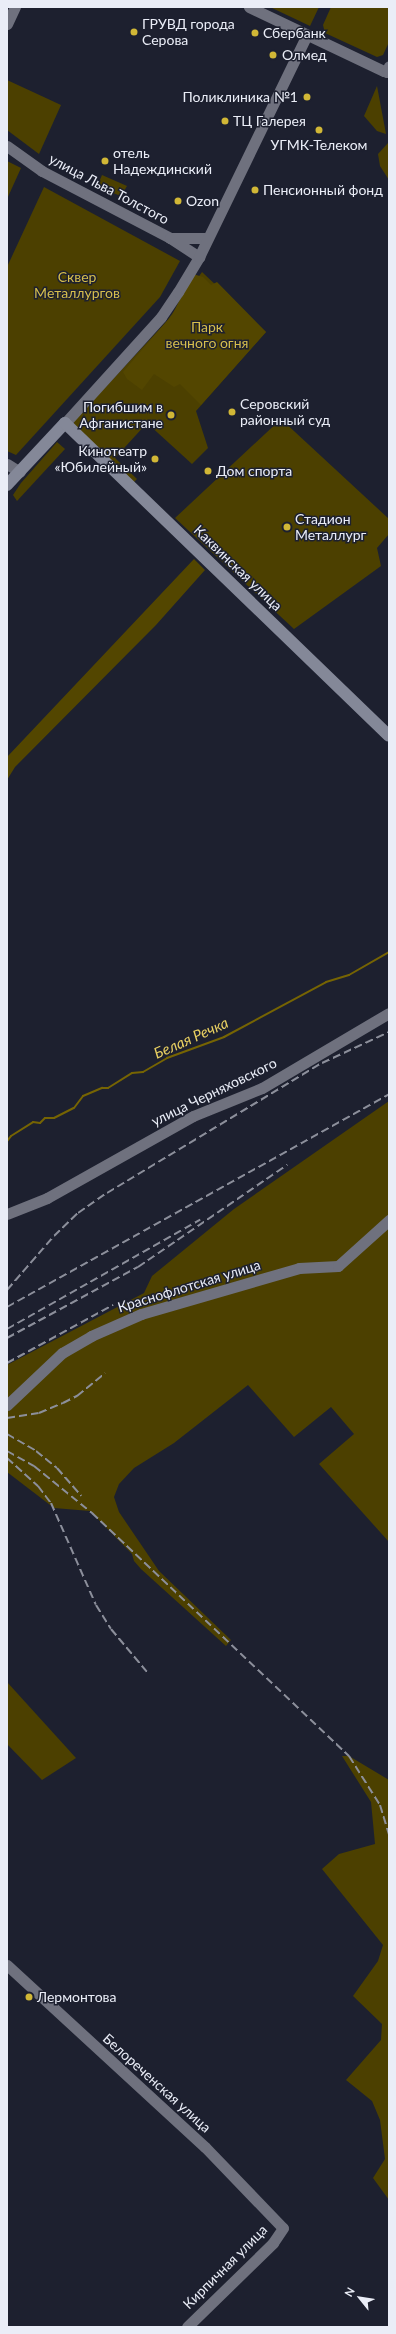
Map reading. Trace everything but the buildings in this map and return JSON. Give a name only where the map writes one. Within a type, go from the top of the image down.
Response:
[{"type":"main road","points":[[7,485],[65,423]]},
{"type":"main road","name":"Каквинская улица","points":[[65,423],[389,736]]},
{"type":"street","points":[[7,24],[15,7]]},
{"type":"street","points":[[249,7],[307,35],[388,69]]},
{"type":"street","points":[[65,423],[161,317],[199,257],[307,35]]},
{"type":"street","name":"улица Льва Толстого","points":[[7,146],[42,171],[170,238],[199,257]]},
{"type":"street","points":[[170,238],[207,238]]},
{"type":"street","points":[[7,464],[20,472]]},
{"type":"street","name":"улица Черняховского","points":[[7,1214],[46,1198],[192,1116],[262,1088],[389,1013]]},
{"type":"street","name":"Краснофлотская улица","points":[[7,1405],[62,1353],[90,1336],[141,1314],[298,1268],[338,1266],[389,1220]]},
{"type":"street","name":"Белореченская улица","points":[[7,1965],[205,2147],[283,2228]]},
{"type":"street","name":"Кирпичная улица","points":[[187,2327],[273,2243],[283,2228]]},
{"type":"green space","points":[[270,7],[319,7],[310,26]]},
{"type":"green space","points":[[331,7],[389,7],[389,42],[383,55],[377,57],[325,33],[323,25]]},
{"type":"green space","points":[[7,80],[61,105],[39,154],[7,130]]},
{"type":"green space","points":[[377,86],[386,134],[377,131],[364,116]]},
{"type":"green space","points":[[388,143],[389,180],[380,166],[378,154]]},
{"type":"green space","points":[[7,161],[21,168],[7,199]]},
{"type":"green space","points":[[102,175],[127,186],[121,196],[97,187]]},
{"type":"green space","name":"Сквер Металлургов","points":[[44,187],[180,261],[160,297],[16,455],[7,451],[7,267]]},
{"type":"green space","name":"Парк вечного огня","points":[[202,272],[266,332],[196,411],[208,448],[192,464],[147,423],[115,458],[137,479],[132,484],[74,428],[74,421],[167,321]]},
{"type":"green space","points":[[193,274],[203,277],[211,285],[217,282],[266,332],[201,405],[180,384],[174,387],[154,374],[142,390],[127,379],[123,372],[172,315]]},
{"type":"green space","name":"Стадион Металлург","points":[[281,419],[389,519],[389,534],[377,548],[381,566],[294,629],[175,518]]},
{"type":"green space","points":[[57,442],[65,449],[17,501],[13,495],[21,483]]},
{"type":"green space","points":[[194,559],[205,570],[156,625],[15,767],[7,780],[7,757]]},
{"type":"green space","points":[[389,1101],[389,1542],[319,1464],[354,1434],[331,1407],[294,1437],[248,1385],[174,1443],[134,1468],[119,1484],[114,1497],[119,1512],[159,1571],[231,1640],[226,1646],[141,1569],[134,1561],[132,1554],[90,1511],[54,1508],[7,1472],[7,1365],[144,1293],[152,1276],[234,1209]]},
{"type":"green space","points":[[7,1682],[76,1758],[42,1780],[7,1744]]},
{"type":"green space","points":[[342,1756],[349,1756],[389,1780],[389,2200],[373,2178],[385,2159],[380,2120],[372,2101],[346,2080],[381,2040],[382,2024],[353,1996],[378,1961],[383,1945],[322,1869],[339,1854],[375,1844],[371,1802]]},
{"type":"waterway","name":"Белая Речка","points":[[7,1141],[11,1136],[33,1122],[40,1123],[45,1118],[54,1118],[74,1108],[83,1096],[102,1088],[108,1088],[132,1073],[143,1072],[167,1058],[224,1037],[326,982],[349,975],[389,952]]},
{"type":"railway","points":[[7,1290],[54,1236],[78,1213],[107,1193],[322,1063],[389,1032]]},
{"type":"railway","points":[[7,1307],[389,1094]]},
{"type":"railway","points":[[7,1338],[138,1267],[287,1165]]},
{"type":"railway","points":[[7,1329],[200,1220]]},
{"type":"railway","points":[[7,1363],[113,1305]]},
{"type":"railway","points":[[7,1418],[39,1413],[63,1403],[77,1396],[105,1373]]},
{"type":"railway","points":[[7,1434],[36,1451],[57,1468],[81,1496]]},
{"type":"railway","points":[[7,1451],[34,1466],[92,1513],[349,1756],[380,1805],[389,1835]]},
{"type":"railway","points":[[7,1458],[38,1486],[51,1503],[96,1605],[111,1629],[147,1672]]},
{"type":"place","name":"ГРУВД города Серова","points":[[134,32]]},
{"type":"place","name":"Сбербанк","points":[[255,33]]},
{"type":"place","name":"Олмед","points":[[273,55]]},
{"type":"place","name":"Поликлиника №1","points":[[307,97]]},
{"type":"place","name":"ТЦ Галерея","points":[[225,121]]},
{"type":"place","name":"УГМК-Телеком","points":[[319,130]]},
{"type":"place","name":"отель Надеждинский","points":[[105,161]]},
{"type":"place","name":"Пенсионный фонд","points":[[255,190]]},
{"type":"place","name":"Ozon","points":[[178,201]]},
{"type":"place","name":"Серовский районный суд","points":[[232,412]]},
{"type":"place","name":"Погибшим в Афганистане","points":[[171,415]]},
{"type":"place","name":"Кинотеатр «Юбилейный»","points":[[155,459]]},
{"type":"place","name":"Дом спорта","points":[[208,471]]},
{"type":"place","name":"Стадион Металлург","points":[[287,527]]},
{"type":"place","name":"Лермонтова","points":[[29,1997]]}]
